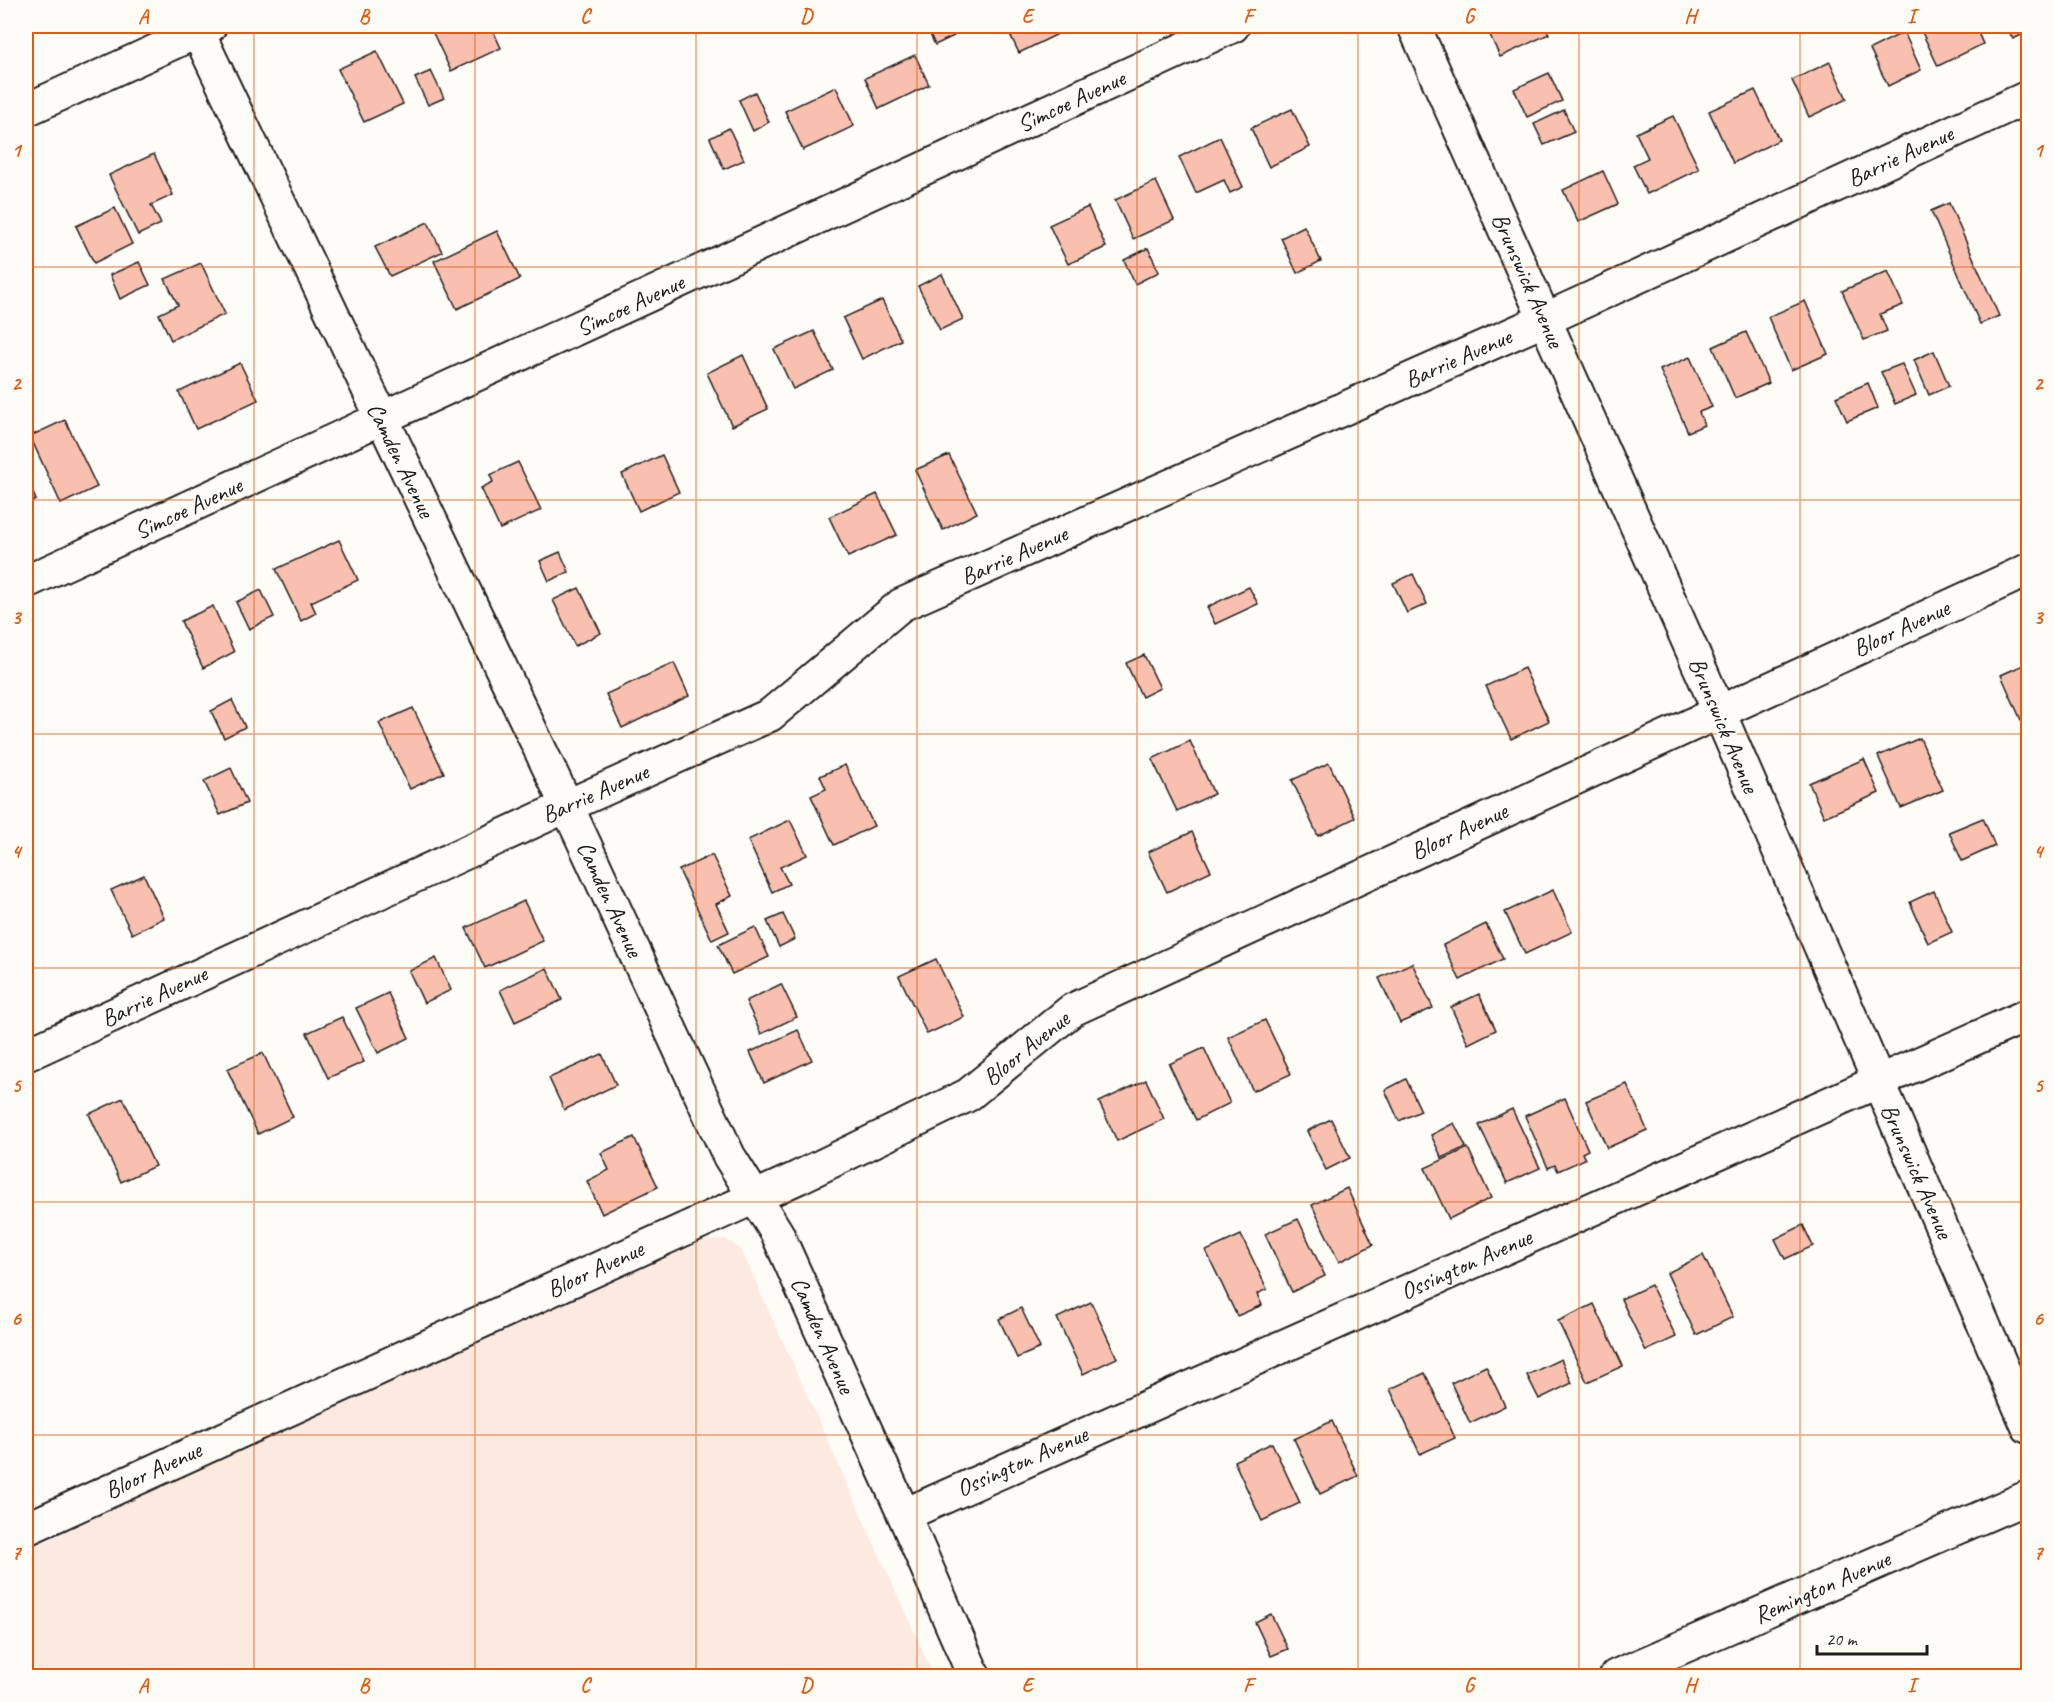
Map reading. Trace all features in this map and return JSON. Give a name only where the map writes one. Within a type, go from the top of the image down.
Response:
[{"type":"street","name":"Simcoe Avenue","points":[[26,582],[382,420],[1233,26]]},
{"type":"street","name":"Brunswick Avenue","points":[[1414,26],[1719,711],[2028,1426]]},
{"type":"street","name":"Camden Avenue","points":[[201,27],[382,420],[567,806],[729,1156],[777,1233],[974,1677]]},
{"type":"street","points":[[26,110],[201,27]]},
{"type":"street","name":"Barrie Avenue","points":[[26,1055],[770,715],[901,605],[1546,319],[2028,97]]},
{"type":"street","name":"Bloor Avenue","points":[[26,1528],[797,1178],[968,1095],[1072,1010],[2028,570]]},
{"type":"street","name":"Ossington Avenue","points":[[904,1515],[2028,1015]]},
{"type":"street","name":"Remington Avenue","points":[[1616,1677],[2028,1497]]},
{"type":"shaded area","points":[[726,1239],[739,1248],[746,1260],[934,1676],[26,1676],[26,1550],[664,1253],[698,1241]]},
{"type":"building","points":[[444,26],[491,26],[501,48],[451,71],[432,31]]},
{"type":"building","points":[[926,26],[949,26],[954,36],[935,45]]},
{"type":"building","points":[[1006,26],[1071,26],[1072,27],[1019,53]]},
{"type":"building","points":[[1486,26],[1545,26],[1549,34],[1500,57]]},
{"type":"building","points":[[1919,26],[1975,26],[1983,44],[1938,66]]},
{"type":"building","points":[[2006,26],[2028,26],[2028,32],[2013,39]]},
{"type":"building","points":[[1904,32],[1921,70],[1888,86],[1870,49]]},
{"type":"building","points":[[377,51],[403,104],[364,122],[338,69]]},
{"type":"building","points":[[915,55],[929,85],[879,109],[865,78]]},
{"type":"building","points":[[1830,62],[1847,99],[1809,117],[1792,80]]},
{"type":"building","points":[[431,71],[444,98],[428,105],[415,78]]},
{"type":"building","points":[[1549,73],[1562,101],[1527,117],[1514,89]]},
{"type":"building","points":[[836,87],[854,126],[803,150],[785,111]]},
{"type":"building","points":[[1755,90],[1779,140],[1733,163],[1709,111]]},
{"type":"building","points":[[755,92],[769,122],[753,131],[739,100]]},
{"type":"building","points":[[1292,109],[1310,147],[1269,167],[1251,128]]},
{"type":"building","points":[[1564,110],[1574,132],[1544,145],[1534,124]]},
{"type":"building","points":[[1673,116],[1699,169],[1647,194],[1633,165],[1648,158],[1636,133]]},
{"type":"building","points":[[729,128],[744,160],[724,169],[710,138]]},
{"type":"building","points":[[1220,137],[1243,187],[1230,193],[1224,180],[1196,193],[1179,157]]},
{"type":"building","points":[[154,154],[173,195],[151,205],[161,224],[138,235],[109,175]]},
{"type":"building","points":[[1603,171],[1618,204],[1578,222],[1563,190]]},
{"type":"building","points":[[1156,181],[1174,220],[1133,239],[1115,200]]},
{"type":"building","points":[[1949,203],[1999,316],[1980,324],[1931,211]]},
{"type":"building","points":[[1088,207],[1106,247],[1068,264],[1049,225]]},
{"type":"building","points":[[115,208],[132,244],[94,263],[76,226]]},
{"type":"building","points":[[428,222],[442,252],[390,276],[375,247]]},
{"type":"building","points":[[1304,226],[1321,261],[1297,273],[1281,238]]},
{"type":"building","points":[[497,231],[520,279],[457,309],[434,261]]},
{"type":"building","points":[[1148,248],[1159,272],[1135,284],[1124,260]]},
{"type":"building","points":[[139,262],[150,285],[120,299],[110,275]]},
{"type":"building","points":[[201,263],[225,314],[171,340],[159,314],[178,305],[165,279]]},
{"type":"building","points":[[1888,271],[1903,305],[1880,314],[1887,331],[1864,340],[1842,291]]},
{"type":"building","points":[[942,274],[963,319],[940,330],[918,286]]},
{"type":"building","points":[[882,300],[901,340],[862,359],[843,318]]},
{"type":"building","points":[[1805,301],[1828,354],[1791,370],[1768,317]]},
{"type":"building","points":[[814,331],[833,370],[793,389],[774,349]]},
{"type":"building","points":[[1746,332],[1769,383],[1735,398],[1713,347]]},
{"type":"building","points":[[1934,351],[1949,386],[1929,395],[1914,360]]},
{"type":"building","points":[[743,355],[768,409],[732,426],[707,373]]},
{"type":"building","points":[[1690,357],[1712,407],[1699,412],[1704,425],[1688,432],[1660,370]]},
{"type":"building","points":[[240,363],[258,400],[196,429],[179,392]]},
{"type":"building","points":[[1902,364],[1916,395],[1895,404],[1881,372]]},
{"type":"building","points":[[1868,383],[1878,408],[1847,421],[1836,397]]},
{"type":"building","points":[[65,420],[97,487],[61,504],[30,436]]},
{"type":"building","points":[[662,455],[679,492],[639,511],[622,474]]},
{"type":"building","points":[[949,455],[977,513],[943,530],[915,470]]},
{"type":"building","points":[[518,462],[541,510],[500,529],[481,488],[493,482],[490,475]]},
{"type":"building","points":[[26,477],[36,500],[26,505]]},
{"type":"building","points":[[877,494],[897,535],[848,557],[829,517]]},
{"type":"building","points":[[339,540],[358,580],[311,602],[316,613],[301,621],[276,569]]},
{"type":"building","points":[[560,552],[569,572],[549,581],[540,561]]},
{"type":"building","points":[[1413,574],[1427,604],[1407,613],[1393,583]]},
{"type":"building","points":[[1249,587],[1258,604],[1215,624],[1207,607]]},
{"type":"building","points":[[579,588],[601,633],[575,646],[553,600]]},
{"type":"building","points":[[261,590],[274,617],[249,629],[236,602]]},
{"type":"building","points":[[213,606],[234,652],[203,668],[181,621]]},
{"type":"building","points":[[1144,655],[1160,688],[1142,697],[1126,663]]},
{"type":"building","points":[[674,663],[689,696],[622,728],[606,694]]},
{"type":"building","points":[[2028,663],[2028,717],[2021,720],[2001,675]]},
{"type":"building","points":[[1524,668],[1549,721],[1511,739],[1486,686]]},
{"type":"building","points":[[232,700],[245,727],[224,738],[211,711]]},
{"type":"building","points":[[413,708],[444,773],[410,789],[379,723]]},
{"type":"building","points":[[1920,738],[1943,790],[1901,808],[1878,756]]},
{"type":"building","points":[[1190,741],[1214,794],[1177,811],[1152,759]]},
{"type":"building","points":[[1864,759],[1879,793],[1824,817],[1809,783]]},
{"type":"building","points":[[1329,763],[1355,818],[1318,836],[1292,780]]},
{"type":"building","points":[[845,765],[874,826],[834,845],[811,796],[826,789],[820,776]]},
{"type":"building","points":[[231,768],[247,803],[220,815],[204,781]]},
{"type":"building","points":[[1983,818],[1995,846],[1962,861],[1949,832]]},
{"type":"building","points":[[790,820],[807,855],[780,867],[789,884],[772,892],[748,840]]},
{"type":"building","points":[[1192,832],[1211,871],[1167,892],[1148,852]]},
{"type":"building","points":[[712,855],[732,896],[716,904],[729,932],[712,940],[679,870]]},
{"type":"building","points":[[144,875],[164,918],[132,934],[111,890]]},
{"type":"building","points":[[1553,890],[1572,932],[1525,954],[1505,912]]},
{"type":"building","points":[[1934,891],[1952,932],[1928,943],[1910,902]]},
{"type":"building","points":[[524,901],[543,941],[485,968],[466,928]]},
{"type":"building","points":[[783,914],[795,939],[779,947],[767,921]]},
{"type":"building","points":[[1486,924],[1503,959],[1460,980],[1443,945]]},
{"type":"building","points":[[755,927],[769,957],[732,974],[718,945]]},
{"type":"building","points":[[436,958],[451,990],[424,1003],[409,971]]},
{"type":"building","points":[[936,959],[964,1017],[927,1034],[899,976]]},
{"type":"building","points":[[1412,963],[1433,1008],[1400,1023],[1379,978]]},
{"type":"building","points":[[547,968],[562,1000],[515,1022],[500,990]]},
{"type":"building","points":[[781,984],[797,1017],[761,1034],[746,1001]]},
{"type":"building","points":[[388,993],[409,1038],[378,1053],[356,1008]]},
{"type":"building","points":[[1479,994],[1496,1030],[1468,1044],[1451,1007]]},
{"type":"building","points":[[342,1017],[364,1062],[328,1078],[307,1033]]},
{"type":"building","points":[[1265,1020],[1291,1074],[1253,1091],[1228,1037]]},
{"type":"building","points":[[798,1030],[812,1060],[764,1083],[750,1052]]},
{"type":"building","points":[[1204,1048],[1230,1103],[1196,1120],[1169,1064]]},
{"type":"building","points":[[263,1053],[293,1117],[258,1134],[227,1069]]},
{"type":"building","points":[[602,1054],[616,1085],[564,1110],[549,1078]]},
{"type":"building","points":[[1406,1079],[1421,1111],[1399,1121],[1385,1090]]},
{"type":"building","points":[[1146,1080],[1164,1119],[1117,1141],[1099,1102]]},
{"type":"building","points":[[1627,1084],[1647,1130],[1607,1148],[1586,1101]]},
{"type":"building","points":[[123,1098],[155,1166],[121,1182],[89,1114]]},
{"type":"building","points":[[1565,1098],[1588,1150],[1582,1153],[1585,1159],[1558,1171],[1555,1165],[1548,1168],[1525,1116]]},
{"type":"building","points":[[1512,1109],[1540,1168],[1507,1183],[1479,1125]]},
{"type":"building","points":[[1331,1119],[1350,1158],[1326,1170],[1307,1131]]},
{"type":"building","points":[[1454,1123],[1466,1147],[1442,1158],[1431,1135]]},
{"type":"building","points":[[634,1137],[658,1187],[602,1214],[587,1181],[609,1170],[601,1153]]},
{"type":"building","points":[[1468,1148],[1491,1198],[1449,1219],[1425,1168]]},
{"type":"building","points":[[1347,1188],[1373,1245],[1339,1262],[1312,1205]]},
{"type":"building","points":[[1298,1219],[1325,1276],[1292,1292],[1265,1234]]},
{"type":"building","points":[[1803,1225],[1813,1246],[1785,1259],[1775,1239]]},
{"type":"building","points":[[1241,1235],[1267,1289],[1257,1294],[1262,1305],[1237,1316],[1206,1251]]},
{"type":"building","points":[[1703,1255],[1733,1317],[1696,1335],[1667,1273]]},
{"type":"building","points":[[1651,1285],[1676,1337],[1646,1351],[1621,1299]]},
{"type":"building","points":[[1091,1302],[1117,1358],[1083,1374],[1057,1318]]},
{"type":"building","points":[[1594,1304],[1623,1366],[1587,1382],[1558,1321]]},
{"type":"building","points":[[1021,1308],[1040,1348],[1017,1358],[999,1319]]},
{"type":"building","points":[[1561,1359],[1572,1383],[1539,1399],[1527,1375]]},
{"type":"building","points":[[1486,1366],[1505,1406],[1470,1423],[1451,1383]]},
{"type":"building","points":[[1425,1373],[1455,1438],[1420,1454],[1390,1389]]},
{"type":"building","points":[[1332,1421],[1358,1476],[1320,1494],[1294,1439]]},
{"type":"building","points":[[1272,1443],[1300,1503],[1262,1521],[1234,1461]]},
{"type":"building","points":[[1271,1614],[1288,1649],[1271,1656],[1255,1622]]}]
